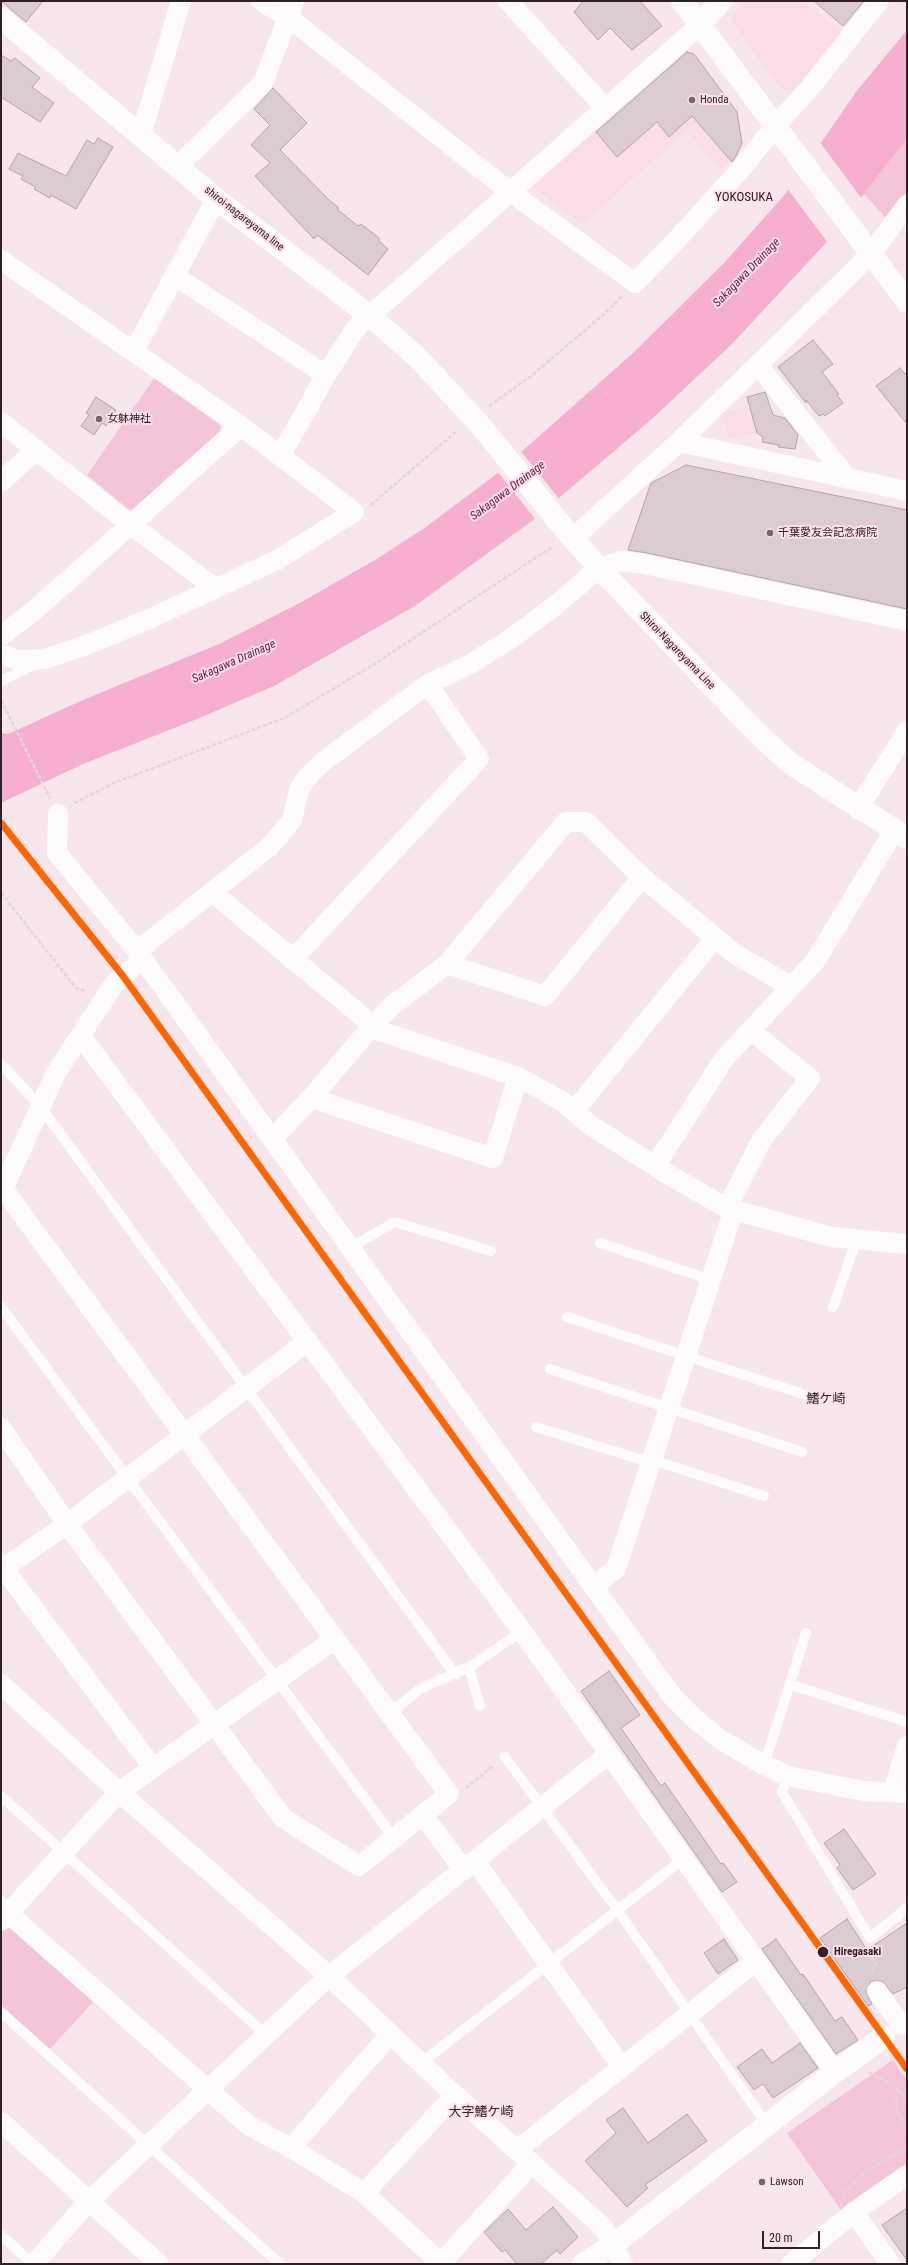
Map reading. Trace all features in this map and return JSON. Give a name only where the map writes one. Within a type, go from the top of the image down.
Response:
[{"type":"main road","points":[[682,1],[907,302]]},
{"type":"main road","points":[[700,25],[721,1]]},
{"type":"main road","name":"shiroi-nagareyama line","points":[[1,18],[216,199],[369,315],[417,357],[477,422]]},
{"type":"main road","name":"Shiroi-Nagareyama Line","points":[[477,422],[564,539],[599,568],[757,733],[791,764],[858,809],[901,835]]},
{"type":"main road","points":[[583,2264],[614,2244],[834,2072],[890,2033]]},
{"type":"street","points":[[141,135],[180,1]]},
{"type":"street","points":[[261,1],[292,9],[509,192],[635,284],[778,130],[879,1]]},
{"type":"street","points":[[508,1],[605,108]]},
{"type":"street","points":[[178,166],[263,83],[292,9]]},
{"type":"street","points":[[281,455],[326,376],[356,328],[700,25]]},
{"type":"street","points":[[134,351],[216,199]]},
{"type":"street","points":[[564,539],[679,442],[758,365],[907,205]]},
{"type":"street","points":[[1,260],[241,426],[354,512],[277,560],[149,619],[45,659],[17,660],[1,654]]},
{"type":"street","points":[[175,276],[326,376]]},
{"type":"street","points":[[758,365],[848,479]]},
{"type":"street","points":[[1,422],[131,525],[215,588]]},
{"type":"street","points":[[1,636],[36,609],[241,426]]},
{"type":"street","points":[[679,442],[907,491]]},
{"type":"street","points":[[1,482],[36,450]]},
{"type":"street","points":[[1,1428],[68,1524],[283,1818],[359,1866],[449,1794],[2,1189],[56,1073],[114,984],[140,955],[269,847],[292,820],[299,790],[313,771],[324,761],[428,684],[462,668],[509,640],[556,605],[599,568],[621,560],[645,564],[907,621]]},
{"type":"street","points":[[292,960],[479,759],[428,684]]},
{"type":"street","points":[[858,809],[907,731]]},
{"type":"street","points":[[58,814],[57,852],[140,955],[672,1696],[695,1719],[721,1740],[764,1765],[788,1776],[856,1790],[900,1793],[907,1746]]},
{"type":"street","points":[[272,1139],[311,1098],[373,1025],[394,1004],[447,964],[566,822],[586,822],[642,877],[715,938],[735,954],[790,986]]},
{"type":"street","points":[[655,1166],[724,1059],[751,1031],[790,986],[816,960],[901,835]]},
{"type":"street","points":[[447,964],[545,996],[642,877]]},
{"type":"street","points":[[213,893],[292,960],[380,1031],[518,1077],[562,1101],[590,1125],[655,1166],[731,1208],[831,1236],[907,1244]]},
{"type":"street","points":[[574,1111],[715,938]]},
{"type":"street","points":[[593,1586],[616,1569],[687,1356],[711,1280],[731,1208],[761,1141],[810,1078],[751,1031]]},
{"type":"street","points":[[80,1036],[522,1631],[682,1860],[834,2072]]},
{"type":"street","points":[[311,1098],[493,1158],[518,1077]]},
{"type":"street","points":[[153,1768],[2,1568],[68,1524],[308,1341]]},
{"type":"street","points":[[335,1638],[215,1726],[119,1792],[64,1852],[3,1913],[248,2125],[291,2148],[364,2193],[441,2263],[532,2163]]},
{"type":"street","points":[[1,1684],[119,1792],[329,1976],[455,2095],[603,2227],[614,2244],[623,2264]]},
{"type":"street","points":[[34,2264],[89,2201],[329,1976],[609,1754]]},
{"type":"street","points":[[423,1815],[469,1866],[549,1964],[622,2067]]},
{"type":"street","points":[[517,2150],[755,1962]]},
{"type":"street","points":[[877,1991],[890,2033]]},
{"type":"street","points":[[291,2148],[390,2034]]},
{"type":"street","points":[[364,2193],[455,2095]]},
{"type":"street","points":[[1,2122],[159,2264]]},
{"type":"street","points":[[791,2264],[854,2212],[907,2175]]},
{"type":"street","points":[[854,2212],[890,2264]]},
{"type":"lane","points":[[1,681],[45,659]]},
{"type":"lane","points":[[1,1064],[40,1106],[245,1389],[455,1674]]},
{"type":"lane","points":[[349,1248],[395,1222],[491,1251]]},
{"type":"lane","points":[[833,1307],[857,1239]]},
{"type":"lane","points":[[600,1243],[711,1280]]},
{"type":"lane","points":[[1,1306],[394,1838]]},
{"type":"lane","points":[[567,1318],[818,1399]]},
{"type":"lane","points":[[550,1369],[802,1452]]},
{"type":"lane","points":[[536,1427],[764,1496]]},
{"type":"lane","points":[[390,1713],[420,1689],[468,1667],[522,1631]]},
{"type":"lane","points":[[764,1765],[806,1633]]},
{"type":"lane","points":[[468,1667],[480,1706]]},
{"type":"lane","points":[[789,1684],[907,1722]]},
{"type":"lane","points":[[505,1757],[618,1911],[767,2125]]},
{"type":"lane","points":[[788,1776],[782,1792],[870,1938],[907,1908]]},
{"type":"lane","points":[[1,1796],[266,2035]]},
{"type":"lane","points":[[422,2063],[682,1860]]},
{"type":"lane","points":[[1,2012],[280,2264]]},
{"type":"lane","points":[[1,2235],[34,2264]]},
{"type":"path","points":[[354,512],[370,506],[477,422],[602,316],[635,284]]},
{"type":"path","points":[[1,700],[58,814],[69,806],[114,783],[284,718],[373,665],[564,539]]},
{"type":"path","points":[[1,893],[76,988],[106,998]]},
{"type":"path","points":[[449,1794],[456,1797],[505,1757]]},
{"type":"path","points":[[870,1938],[868,1948],[876,1965],[871,1969],[881,1986],[877,1991]]},
{"type":"path","points":[[890,2033],[880,2062],[869,2070],[872,2076],[885,2080],[907,2097]]},
{"type":"path","points":[[899,2090],[895,2104],[907,2131]]},
{"type":"shaded area","points":[[745,1],[803,1],[846,35],[809,82],[793,90],[780,88],[732,22],[734,13]]},
{"type":"shaded area","points":[[685,52],[694,54],[738,112],[742,143],[737,156],[721,170],[686,131],[582,225],[532,186]]},
{"type":"shaded area","points":[[907,139],[907,192],[886,218],[864,194]]},
{"type":"shaded area","points":[[155,377],[221,426],[219,435],[135,510],[128,509],[87,475]]},
{"type":"shaded area","points":[[748,405],[756,432],[729,439],[721,413]]},
{"type":"shaded area","points":[[14,1927],[95,2000],[50,2049],[1,2006],[1,1932],[4,1929]]},
{"type":"shaded area","points":[[893,2060],[907,2081],[907,2164],[841,2210],[787,2133]]},
{"type":"water","name":"Sakagawa Drainage","points":[[907,30],[907,139],[824,245],[732,344],[653,418],[532,521],[415,606],[274,686],[197,719],[83,764],[1,803],[1,733],[8,734],[83,700],[219,644],[298,604],[375,560],[423,529],[494,476],[632,354],[724,263],[787,192],[856,92]]},
{"type":"pier","points":[[819,141],[862,199],[828,243],[787,188]]},
{"type":"pier","points":[[520,450],[560,500],[536,520],[497,471]]},
{"type":"building","points":[[1,1],[43,1],[26,22]]},
{"type":"building","points":[[583,1],[640,1],[662,26],[632,50],[610,28],[598,40],[574,12]]},
{"type":"building","points":[[814,1],[864,1],[843,26]]},
{"type":"building","points":[[687,52],[694,54],[737,112],[742,143],[732,162],[692,116],[669,137],[657,122],[617,157],[596,132]]},
{"type":"building","points":[[1,55],[11,61],[15,58],[40,78],[32,87],[54,103],[40,122],[1,97]]},
{"type":"building","points":[[273,88],[307,123],[280,150],[329,200],[338,207],[338,210],[358,226],[361,224],[379,238],[379,241],[388,249],[368,275],[317,235],[314,239],[255,176],[270,163],[251,145],[270,125],[254,109]]},
{"type":"building","points":[[98,138],[113,147],[76,209],[51,195],[50,198],[34,189],[36,187],[21,179],[23,176],[9,169],[18,153],[66,176],[87,140],[94,144]]},
{"type":"building","points":[[813,340],[833,364],[822,372],[839,394],[837,395],[843,403],[825,416],[823,414],[819,416],[806,400],[806,403],[778,367]]},
{"type":"building","points":[[900,368],[907,376],[907,424],[876,386]]},
{"type":"building","points":[[765,392],[773,415],[785,418],[798,435],[795,449],[778,447],[779,445],[762,442],[763,437],[757,433],[747,397]]},
{"type":"building","name":"女躰神社","points":[[96,397],[116,410],[106,426],[102,423],[94,435],[81,426],[89,415],[86,413]]},
{"type":"building","name":"千葉愛友会記念病院","points":[[686,465],[907,510],[907,609],[628,550],[651,483]]},
{"type":"building","points":[[609,1671],[640,1715],[621,1728],[661,1786],[665,1783],[721,1864],[723,1863],[737,1882],[722,1892],[581,1691]]},
{"type":"building","points":[[844,1829],[876,1874],[853,1890],[837,1868],[840,1865],[824,1843]]},
{"type":"building","points":[[847,1919],[867,1950],[907,1923],[907,1987],[893,1994],[882,1981],[871,1981],[866,1992],[872,2004],[868,2006],[820,1938]]},
{"type":"building","points":[[724,1939],[738,1960],[718,1974],[704,1953]]},
{"type":"building","points":[[776,1939],[801,1975],[803,1974],[835,2021],[842,2017],[858,2040],[836,2054],[762,1949]]},
{"type":"building","points":[[800,2043],[818,2068],[773,2098],[763,2084],[754,2090],[737,2067],[762,2049],[772,2063]]},
{"type":"building","points":[[623,2108],[648,2143],[687,2114],[707,2141],[645,2185],[648,2188],[627,2207],[585,2161],[616,2133],[606,2120]]},
{"type":"building","points":[[553,2207],[578,2237],[560,2254],[557,2250],[541,2264],[517,2264],[505,2250],[502,2252],[484,2232],[508,2209],[526,2230]]},
{"type":"building","points":[[907,2208],[907,2260],[882,2225]]},
{"type":"transit line","points":[[1,823],[123,976],[907,2069]]},
{"type":"place","name":"Honda","points":[[692,100]]},
{"type":"place","name":"女躰神社","points":[[99,419]]},
{"type":"place","name":"千葉愛友会記念病院","points":[[770,533]]},
{"type":"place","name":"Hiregasaki","points":[[823,1952]]},
{"type":"place","name":"Lawson","points":[[762,2182]]},
{"type":"district","name":"YOKOSUKA","points":[[744,198]]},
{"type":"district","name":"鰭ケ崎","points":[[826,1400]]},
{"type":"district","name":"大字鰭ケ崎","points":[[481,2113]]}]
